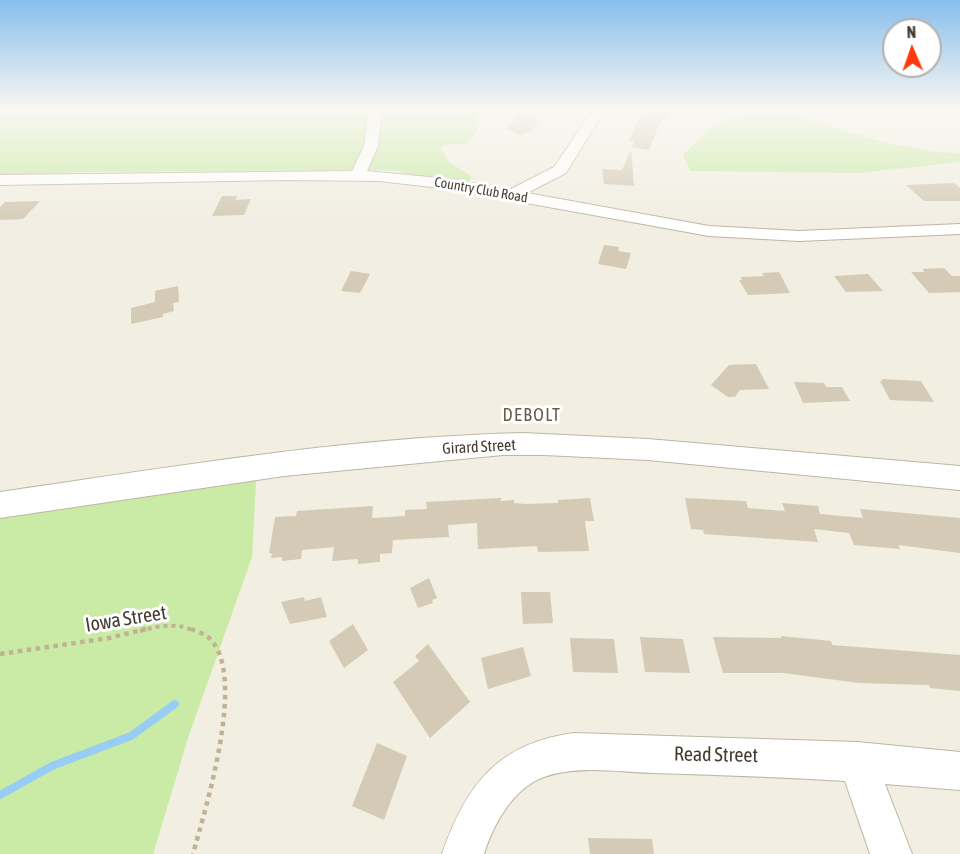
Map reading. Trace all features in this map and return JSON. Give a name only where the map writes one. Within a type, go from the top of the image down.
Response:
[{"type":"street","points":[[357,176],[370,148]]},
{"type":"street","points":[[511,195],[565,181],[581,148]]},
{"type":"street","points":[[226,176],[234,159]]},
{"type":"street","name":"Country Club Road","points":[[0,180],[357,176],[428,180],[675,226],[752,234],[831,235],[960,229]]},
{"type":"street","points":[[565,181],[578,208]]},
{"type":"street","name":"Girard Street","points":[[0,506],[322,459],[416,450],[532,444],[605,447],[812,467],[960,478]]},
{"type":"street","name":"Read Street","points":[[463,854],[474,822],[503,782],[528,764],[561,755],[582,753],[750,755],[857,761],[960,771]]},
{"type":"street","points":[[857,761],[891,854]]},
{"type":"path","name":"Iowa Street","points":[[0,654],[110,638],[172,626],[201,631],[214,641],[225,666],[225,715],[193,854]]},
{"type":"green space","points":[[0,148],[441,148],[449,162],[472,177],[466,183],[407,175],[399,171],[378,170],[0,175]]},
{"type":"green space","points":[[690,148],[913,148],[960,153],[960,162],[859,173],[690,171],[683,155]]},
{"type":"green space","points":[[256,479],[252,557],[188,738],[153,854],[0,854],[0,517]]},
{"type":"building","points":[[631,150],[634,186],[604,184],[602,169],[622,170]]},
{"type":"building","points":[[954,183],[960,188],[960,201],[924,201],[906,185]]},
{"type":"building","points":[[222,196],[237,196],[236,200],[251,199],[244,215],[212,216]]},
{"type":"building","points":[[40,201],[23,219],[0,220],[0,207],[5,202]]},
{"type":"building","points":[[604,245],[619,247],[618,251],[631,253],[626,269],[598,264]]},
{"type":"building","points":[[944,268],[952,276],[960,276],[960,292],[929,293],[911,272],[925,272],[922,269]]},
{"type":"building","points":[[351,271],[370,274],[360,293],[341,291]]},
{"type":"building","points":[[779,272],[790,293],[748,295],[739,280],[742,280],[741,277],[764,276],[762,273]]},
{"type":"building","points":[[868,274],[883,291],[846,292],[834,276]]},
{"type":"building","points":[[178,286],[179,302],[173,303],[174,311],[163,314],[163,317],[131,324],[131,308],[155,302],[155,291]]},
{"type":"building","points":[[756,364],[769,389],[740,390],[735,397],[728,397],[711,385],[729,365]]},
{"type":"building","points":[[881,379],[921,381],[934,402],[890,400]]},
{"type":"building","points":[[794,382],[824,383],[826,387],[842,387],[850,401],[803,403]]},
{"type":"building","points":[[501,498],[501,501],[514,500],[514,503],[525,504],[558,503],[558,500],[590,498],[594,521],[585,521],[589,551],[538,552],[537,546],[478,549],[477,523],[448,525],[449,537],[393,540],[392,553],[380,554],[380,562],[358,564],[358,559],[332,561],[334,547],[302,550],[301,559],[282,561],[282,557],[271,558],[272,553],[269,553],[275,517],[296,516],[297,511],[373,506],[372,518],[405,516],[405,510],[427,509],[426,502]]},
{"type":"building","points":[[685,498],[746,501],[748,508],[785,511],[782,503],[818,506],[820,514],[863,518],[860,509],[960,518],[960,553],[898,545],[900,549],[854,545],[849,533],[814,529],[818,542],[704,534],[703,530],[691,529]]},
{"type":"building","points":[[429,578],[437,598],[432,600],[433,603],[418,608],[410,588]]},
{"type":"building","points":[[521,592],[550,592],[553,623],[523,624]]},
{"type":"building","points":[[304,597],[305,601],[321,597],[327,617],[290,624],[281,602]]},
{"type":"building","points":[[353,624],[368,650],[344,668],[329,641]]},
{"type":"building","points":[[781,636],[831,641],[832,645],[960,655],[960,691],[930,688],[929,685],[859,683],[783,673],[723,673],[713,637],[781,638]]},
{"type":"building","points":[[640,637],[683,639],[690,673],[645,672]]},
{"type":"building","points":[[570,638],[614,639],[618,673],[573,672]]},
{"type":"building","points":[[428,644],[470,702],[430,738],[393,682],[419,661],[415,656]]},
{"type":"building","points":[[523,647],[531,676],[488,689],[481,658]]},
{"type":"building","points":[[377,743],[407,756],[384,820],[352,806]]},
{"type":"building","points":[[588,838],[652,839],[654,854],[590,854]]},
{"type":"waterway","points":[[0,795],[52,766],[131,736],[175,704]]},
{"type":"district","name":"DEBOLT","points":[[532,415]]}]
